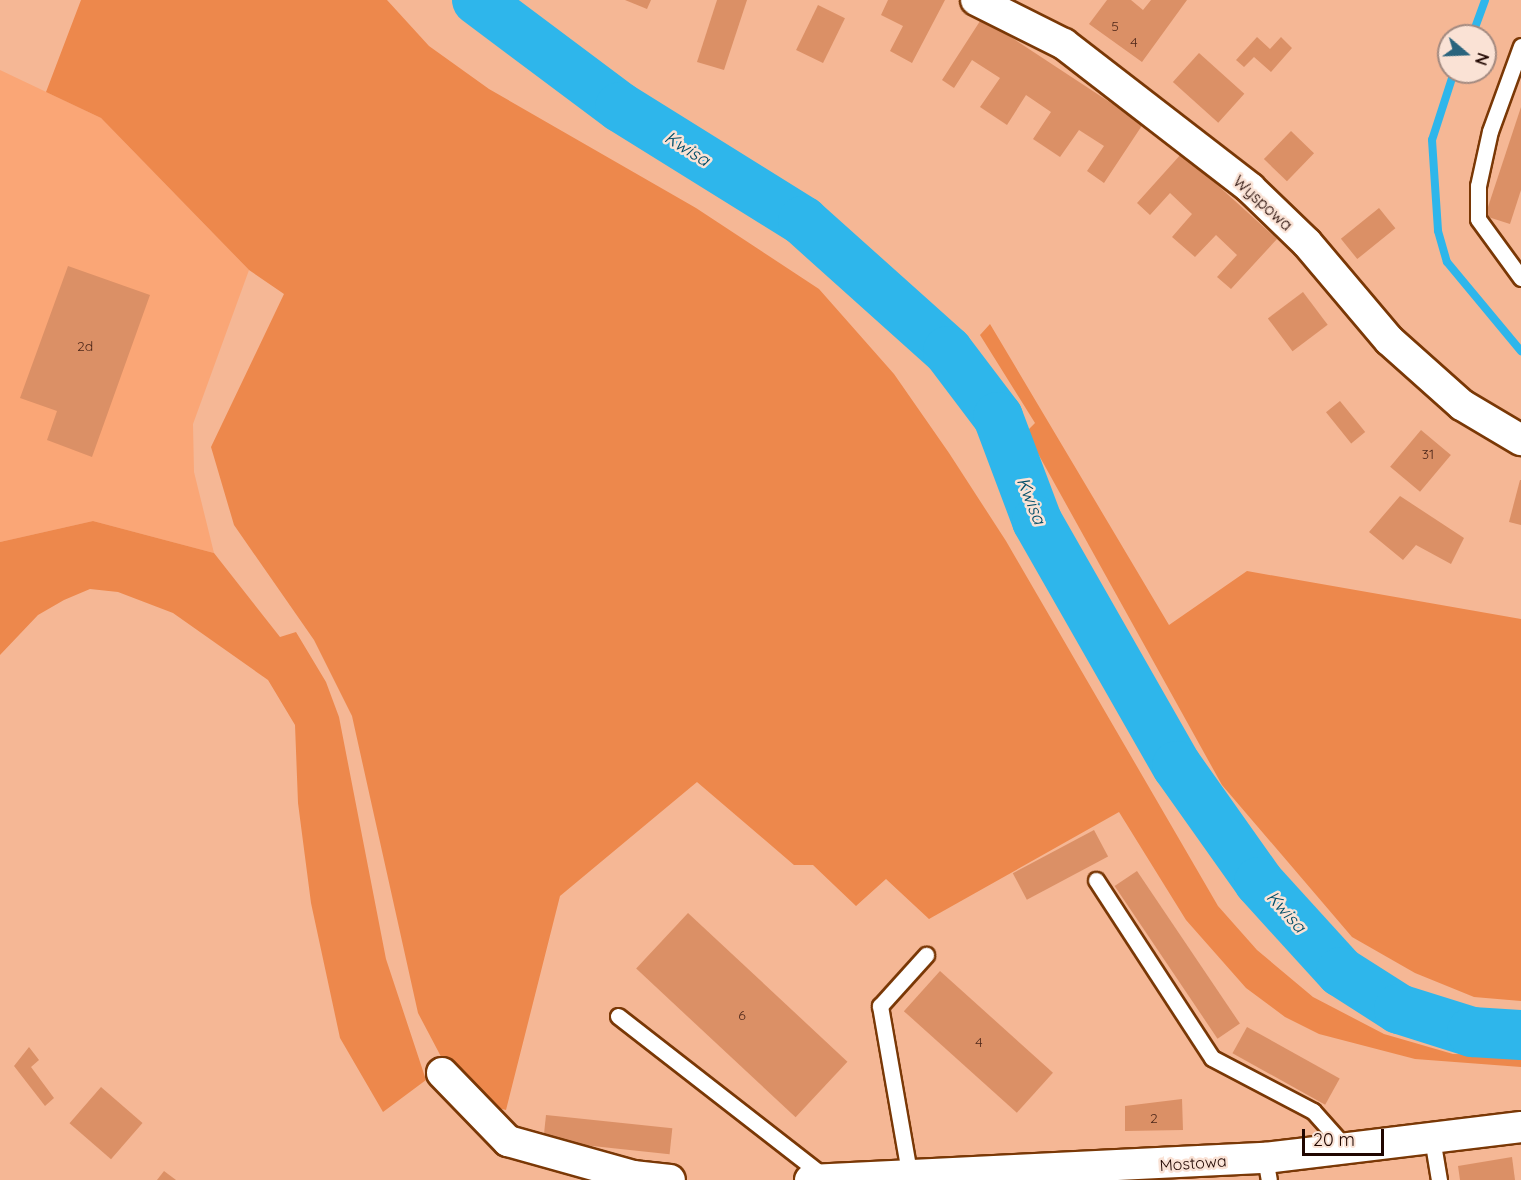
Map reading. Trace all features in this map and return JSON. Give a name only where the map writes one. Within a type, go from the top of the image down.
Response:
[{"type":"street","name":"Wyspowa","points":[[976,0],[1064,44],[1250,188],[1307,243],[1389,340],[1462,405],[1521,440]]},
{"type":"street","points":[[442,1073],[508,1141],[633,1176],[670,1180]]},
{"type":"street","name":"Mostowa","points":[[821,1180],[909,1172],[1267,1169],[1346,1148],[1521,1127]]},
{"type":"lane","points":[[1521,46],[1493,122],[1478,186],[1478,219],[1521,278]]},
{"type":"lane","points":[[1096,880],[1212,1058],[1313,1111],[1346,1148]]},
{"type":"lane","points":[[909,1172],[880,1006],[926,955]]},
{"type":"lane","points":[[618,1016],[821,1180]]},
{"type":"lane","points":[[1432,1138],[1439,1180]]},
{"type":"shaded area","points":[[81,0],[387,0],[429,46],[489,89],[696,208],[819,289],[894,374],[949,453],[1006,541],[1218,906],[1257,950],[1313,997],[1384,1034],[1453,1054],[1521,1055],[1521,1067],[1415,1059],[1319,1034],[1285,1017],[1246,988],[1186,920],[1119,812],[929,919],[886,879],[856,906],[813,865],[794,865],[697,782],[560,896],[506,1110],[475,1102],[447,1068],[418,1013],[352,716],[314,640],[234,525],[211,447],[284,294],[249,270],[101,118],[46,92]]},
{"type":"shaded area","points":[[0,70],[101,118],[249,270],[193,424],[194,472],[214,553],[93,521],[0,542]]},
{"type":"shaded area","points":[[990,324],[1169,625],[1247,571],[1521,619],[1521,1001],[1474,997],[1415,973],[1352,937],[1222,785],[1026,432],[1035,423],[980,335]]},
{"type":"shaded area","points":[[93,521],[214,553],[280,637],[296,632],[326,682],[339,717],[386,959],[426,1080],[383,1112],[340,1038],[311,903],[298,803],[295,725],[268,680],[173,613],[118,592],[90,589],[38,615],[0,655],[0,542]]},
{"type":"building","points":[[625,0],[651,0],[647,9]]},
{"type":"building","points":[[717,0],[747,0],[724,70],[697,62]]},
{"type":"building","points":[[888,0],[945,0],[912,63],[890,51],[903,26],[881,15]]},
{"type":"building","points":[[1107,0],[1131,0],[1143,10],[1151,0],[1187,0],[1142,62],[1089,24]]},
{"type":"building","points":[[818,5],[845,18],[823,63],[796,50]]},
{"type":"building","points":[[982,18],[1143,124],[1104,183],[1087,171],[1104,146],[1079,130],[1060,157],[1033,139],[1051,112],[1026,95],[1007,125],[980,107],[1000,78],[972,60],[954,88],[942,80]]},
{"type":"building","points":[[1257,37],[1270,49],[1281,37],[1292,48],[1271,72],[1254,57],[1244,67],[1236,60]]},
{"type":"building","points":[[1199,53],[1244,94],[1218,123],[1173,82]]},
{"type":"building","points":[[1521,107],[1521,190],[1510,224],[1485,216]]},
{"type":"building","points":[[1291,131],[1314,153],[1287,181],[1264,159]]},
{"type":"building","points":[[1182,153],[1277,239],[1231,289],[1217,277],[1237,255],[1216,235],[1195,257],[1172,237],[1192,214],[1170,193],[1150,215],[1137,203]]},
{"type":"building","points":[[1379,208],[1395,228],[1357,259],[1341,239]]},
{"type":"building","points":[[68,266],[150,295],[92,457],[47,440],[57,411],[20,398]]},
{"type":"building","points":[[1303,292],[1328,325],[1293,351],[1268,318]]},
{"type":"building","points":[[1340,401],[1365,432],[1351,443],[1326,412]]},
{"type":"building","points":[[1421,430],[1451,455],[1420,492],[1390,467]]},
{"type":"building","points":[[1521,480],[1521,525],[1509,522]]},
{"type":"building","points":[[1400,496],[1464,538],[1451,564],[1416,545],[1403,560],[1369,532]]},
{"type":"building","points":[[1094,830],[1108,856],[1027,900],[1013,873]]},
{"type":"building","points":[[1137,871],[1240,1024],[1218,1039],[1115,886]]},
{"type":"building","points":[[688,913],[847,1062],[796,1117],[636,969]]},
{"type":"building","points":[[940,971],[1053,1073],[1017,1113],[904,1011]]},
{"type":"building","points":[[1247,1027],[1340,1078],[1325,1105],[1232,1053]]},
{"type":"building","points":[[29,1047],[39,1060],[31,1067],[54,1098],[45,1106],[14,1066]]},
{"type":"building","points":[[101,1087],[143,1123],[111,1159],[70,1123]]},
{"type":"building","points":[[1182,1099],[1183,1130],[1125,1131],[1125,1106]]},
{"type":"building","points":[[546,1115],[672,1128],[670,1154],[543,1141]]},
{"type":"building","points":[[1512,1157],[1515,1180],[1460,1180],[1458,1166]]},
{"type":"building","points":[[164,1171],[176,1180],[157,1180]]},
{"type":"waterway","name":"Kwisa","points":[[477,0],[620,107],[803,221],[948,351],[998,417],[1037,521],[1177,766],[1259,882],[1341,972],[1399,1009],[1472,1032],[1521,1035]]},
{"type":"waterway","points":[[1476,24],[1485,0]]},
{"type":"waterway","points":[[1450,84],[1432,140],[1438,231],[1447,262],[1521,351]]}]
